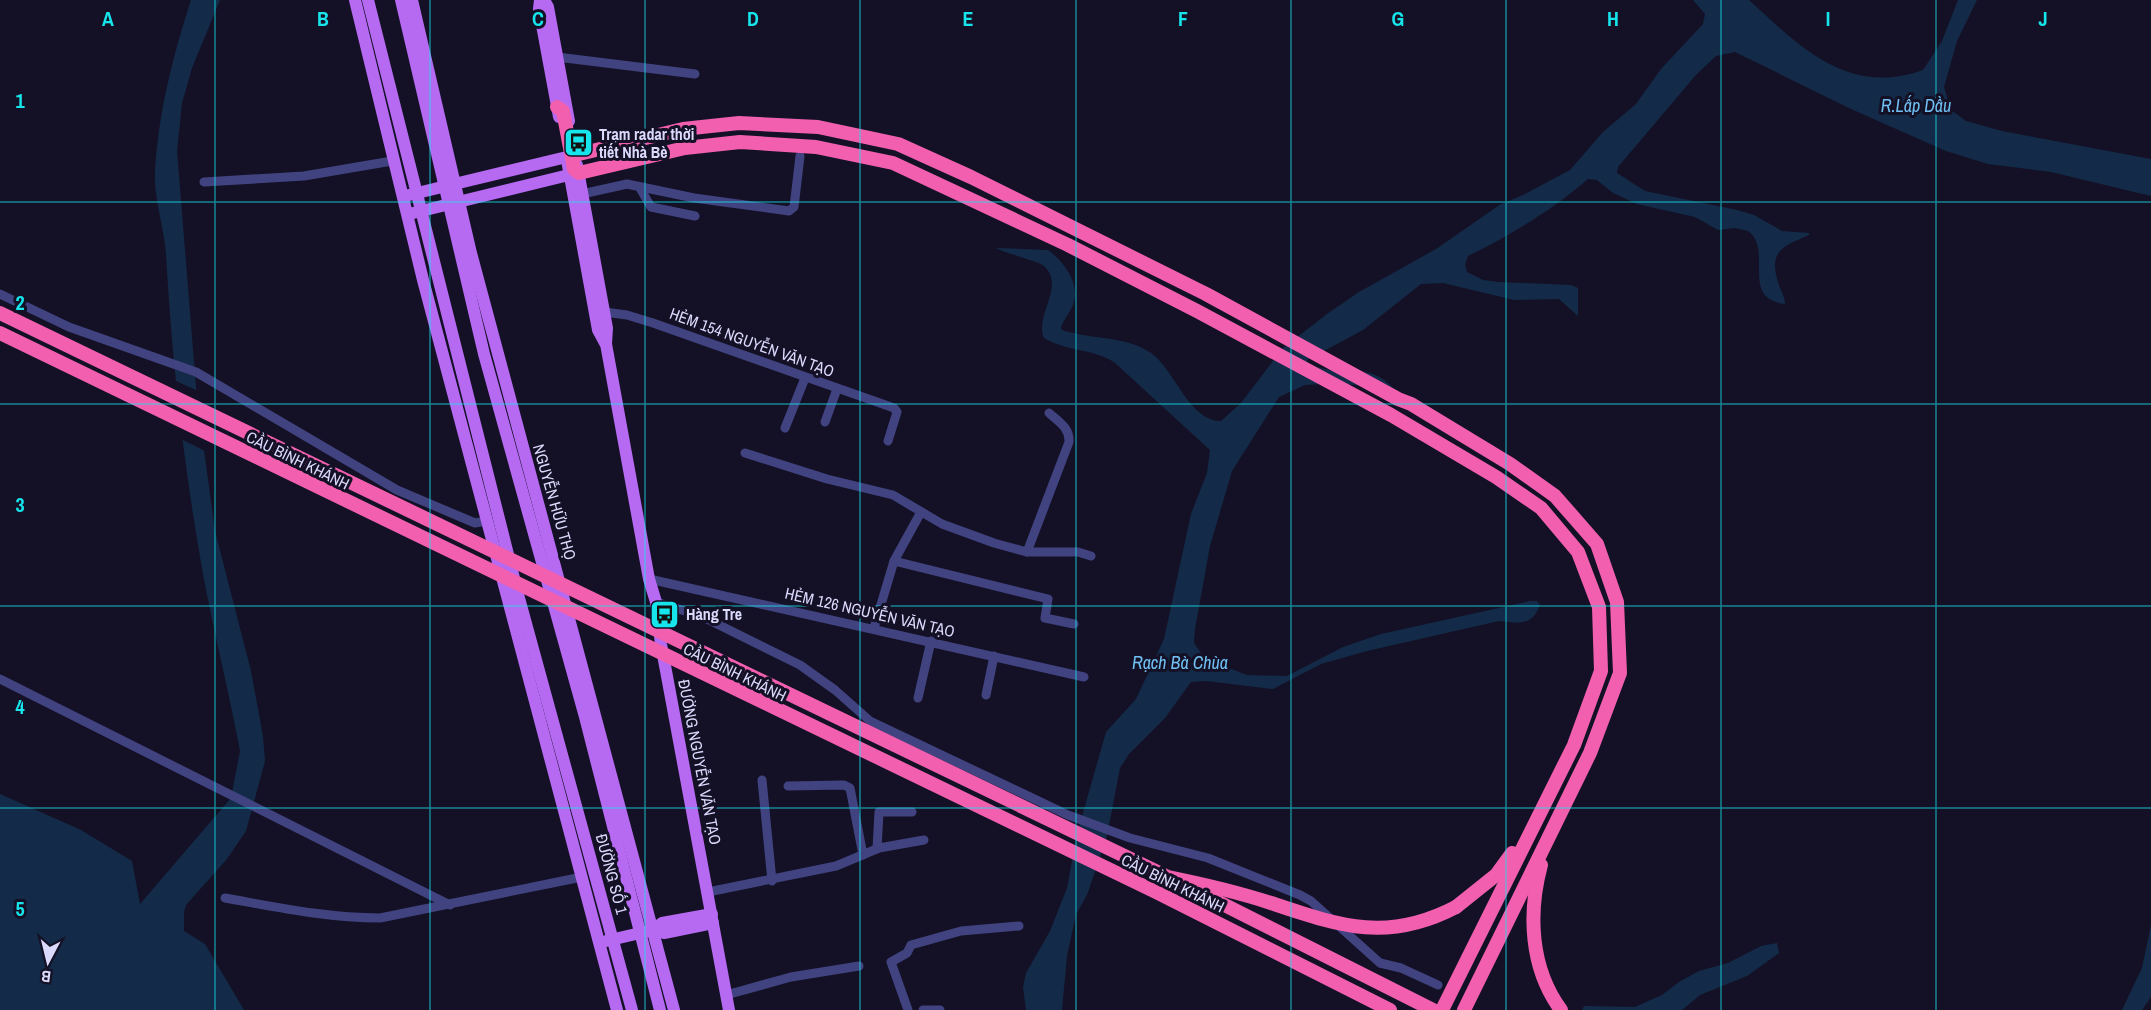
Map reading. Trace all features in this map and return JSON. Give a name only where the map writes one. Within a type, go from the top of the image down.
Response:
[{"type":"highway","points":[[557,107],[562,111],[574,174],[685,148],[740,142],[816,147],[893,163],[1068,245],[1263,346],[1391,415],[1496,477],[1540,508],[1578,552],[1599,607],[1601,671],[1574,744],[1442,1010]]},
{"type":"highway","points":[[571,156],[684,129],[739,123],[818,127],[898,144],[982,182],[1276,332],[1398,399],[1412,404],[1510,464],[1546,490],[1597,544],[1617,602],[1620,673],[1590,753],[1464,1010]]},
{"type":"highway","name":"CẦU BÌNH KHÁNH","points":[[0,313],[1168,877]]},
{"type":"highway","name":"CẦU BÌNH KHÁNH","points":[[0,333],[1156,892],[1390,1010]]},
{"type":"highway","points":[[1559,814],[1541,866],[1536,889],[1533,928],[1543,978],[1561,1010]]},
{"type":"highway","points":[[1168,877],[1216,886],[1320,921],[1354,928],[1381,930],[1417,924],[1456,907],[1496,875],[1534,823]]},
{"type":"highway","points":[[1168,877],[1433,1010]]},
{"type":"main road","points":[[355,0],[370,35],[421,211]]},
{"type":"main road","points":[[368,0],[370,35],[392,161],[582,877]]},
{"type":"main road","name":"NGUYỄN HỮU THỌ","points":[[400,0],[449,185]]},
{"type":"main road","name":"NGUYỄN HỮU THỌ","points":[[412,0],[453,203],[646,932],[660,1010]]},
{"type":"main road","points":[[402,197],[571,156],[557,57],[542,0]]},
{"type":"main road","points":[[542,0],[539,9],[557,107]]},
{"type":"main road","points":[[406,214],[574,174]]},
{"type":"main road","name":"ĐƯỜNG NGUYỄN VĂN TẠO","points":[[574,174],[582,194],[607,328],[606,344],[649,579],[656,602],[661,644],[729,1010]]},
{"type":"main road","name":"ĐƯỜNG NGUYỄN VĂN TẠO","points":[[574,174],[598,330],[606,344]]},
{"type":"main road","name":"ĐƯỜNG SỐ 1","points":[[421,211],[516,587],[614,939]]},
{"type":"main road","name":"ĐƯỜNG SỐ 1","points":[[582,877],[600,942]]},
{"type":"main road","points":[[617,1010],[600,942],[646,932],[662,923],[712,919]]},
{"type":"main road","name":"NGUYỄN HỮU THỌ","points":[[646,932],[674,1010]]},
{"type":"main road","points":[[614,939],[632,1010]]},
{"type":"street","points":[[557,57],[695,74]]},
{"type":"street","points":[[582,194],[622,184],[789,211],[794,207],[800,156]]},
{"type":"street","points":[[204,182],[304,176],[392,161]]},
{"type":"street","points":[[640,188],[651,207],[695,216]]},
{"type":"street","points":[[0,294],[69,327],[196,372],[398,490],[475,523],[487,521]]},
{"type":"street","name":"HẺM 154 NGUYỄN VĂN TẠO","points":[[604,312],[627,315],[653,323],[889,406],[897,412],[888,441]]},
{"type":"street","points":[[785,428],[805,378]]},
{"type":"street","points":[[825,422],[837,389]]},
{"type":"street","points":[[1027,552],[1069,442],[1069,433],[1065,426],[1049,413]]},
{"type":"street","points":[[745,453],[826,479],[893,495],[967,535],[1027,552],[1078,552],[1091,556]]},
{"type":"street","points":[[874,628],[894,561],[921,512]]},
{"type":"street","points":[[894,561],[1048,599],[1045,618],[1074,624]]},
{"type":"street","name":"HẺM 126 NGUYỄN VĂN TẠO","points":[[649,579],[1084,677]]},
{"type":"street","points":[[656,602],[701,616],[800,665],[835,690],[870,722],[1068,815],[1130,838],[1208,858],[1299,895],[1311,902],[1380,963],[1401,968],[1438,985]]},
{"type":"street","points":[[918,698],[931,641]]},
{"type":"street","points":[[986,695],[993,656]]},
{"type":"street","points":[[0,679],[450,905]]},
{"type":"street","points":[[762,780],[772,881]]},
{"type":"street","points":[[788,786],[844,785],[850,788],[863,855]]},
{"type":"street","points":[[876,849],[879,812],[912,812]]},
{"type":"street","points":[[708,892],[772,881],[836,866],[876,849],[924,840]]},
{"type":"street","points":[[225,898],[352,918],[380,918],[582,877]]},
{"type":"street","points":[[908,1010],[891,962],[907,953],[911,945],[962,931],[1019,926]]},
{"type":"street","points":[[726,995],[791,977],[859,966]]},
{"type":"street","points":[[923,1010],[940,1010]]},
{"type":"water","points":[[191,0],[220,0],[192,68],[182,103],[177,151],[197,399],[215,531],[251,671],[263,736],[265,761],[246,831],[227,859],[186,905],[184,931],[205,944],[244,1010],[0,1010],[0,794],[81,830],[132,861],[140,904],[231,798],[240,751],[207,596],[190,494],[175,374],[165,244],[155,183],[163,107],[172,64]]},
{"type":"water","name":"Rạch Bà Chùa","points":[[1693,0],[1749,0],[1787,35],[1827,63],[1848,72],[1871,77],[1896,77],[1923,70],[1942,41],[1958,0],[1977,0],[1957,41],[1944,87],[1951,110],[1966,121],[2002,131],[2151,159],[2151,196],[2051,172],[1988,164],[1946,151],[1851,109],[1735,52],[1716,56],[1695,76],[1618,167],[1617,173],[1645,191],[1737,210],[1754,215],[1782,231],[1809,233],[1786,246],[1777,256],[1775,271],[1785,304],[1771,300],[1763,293],[1760,283],[1758,249],[1755,239],[1748,231],[1735,228],[1718,230],[1695,217],[1637,204],[1613,193],[1597,180],[1588,179],[1531,221],[1468,256],[1465,265],[1467,272],[1483,280],[1571,285],[1578,288],[1578,316],[1559,299],[1514,300],[1443,283],[1421,284],[1363,330],[1307,360],[1307,363],[1318,368],[1355,371],[1379,377],[1390,385],[1400,398],[1371,387],[1338,383],[1305,385],[1279,397],[1232,471],[1210,546],[1195,629],[1194,643],[1201,653],[1213,662],[1247,675],[1287,676],[1343,647],[1381,634],[1530,601],[1537,601],[1540,605],[1537,612],[1524,622],[1499,621],[1367,651],[1321,664],[1273,689],[1206,681],[1191,682],[1165,718],[1129,754],[1120,768],[1107,836],[1087,895],[1076,914],[1067,956],[1062,1010],[1026,1010],[1023,987],[1026,973],[1050,931],[1067,888],[1077,834],[1106,732],[1136,699],[1164,639],[1191,514],[1207,473],[1210,450],[1114,362],[1044,338],[1043,320],[1052,283],[1050,274],[1041,264],[996,248],[1048,250],[1065,267],[1075,289],[1073,305],[1062,324],[1062,330],[1119,340],[1141,347],[1160,361],[1200,413],[1210,419],[1221,421],[1241,403],[1282,349],[1327,314],[1359,292],[1436,249],[1501,204],[1570,170],[1603,132],[1636,104],[1661,69],[1703,24],[1705,14]]},
{"type":"water","points":[[2151,925],[2151,997],[2142,1010],[2122,1010],[2142,968]]},
{"type":"water","points":[[1777,943],[1779,953],[1747,976],[1700,995],[1682,1010],[1582,1010],[1584,1006],[1635,1007],[1662,995],[1699,971],[1728,963],[1761,946]]},
{"type":"pier","points":[[172,379],[200,392],[207,452],[179,438]]},
{"type":"place","name":"Trạm radar thời tiết Nhà Bè","points":[[578,143]]},
{"type":"place","name":"Hàng Tre","points":[[665,614]]},
{"type":"water label","name":"R.Lấp Dầu","points":[[1916,105]]}]
